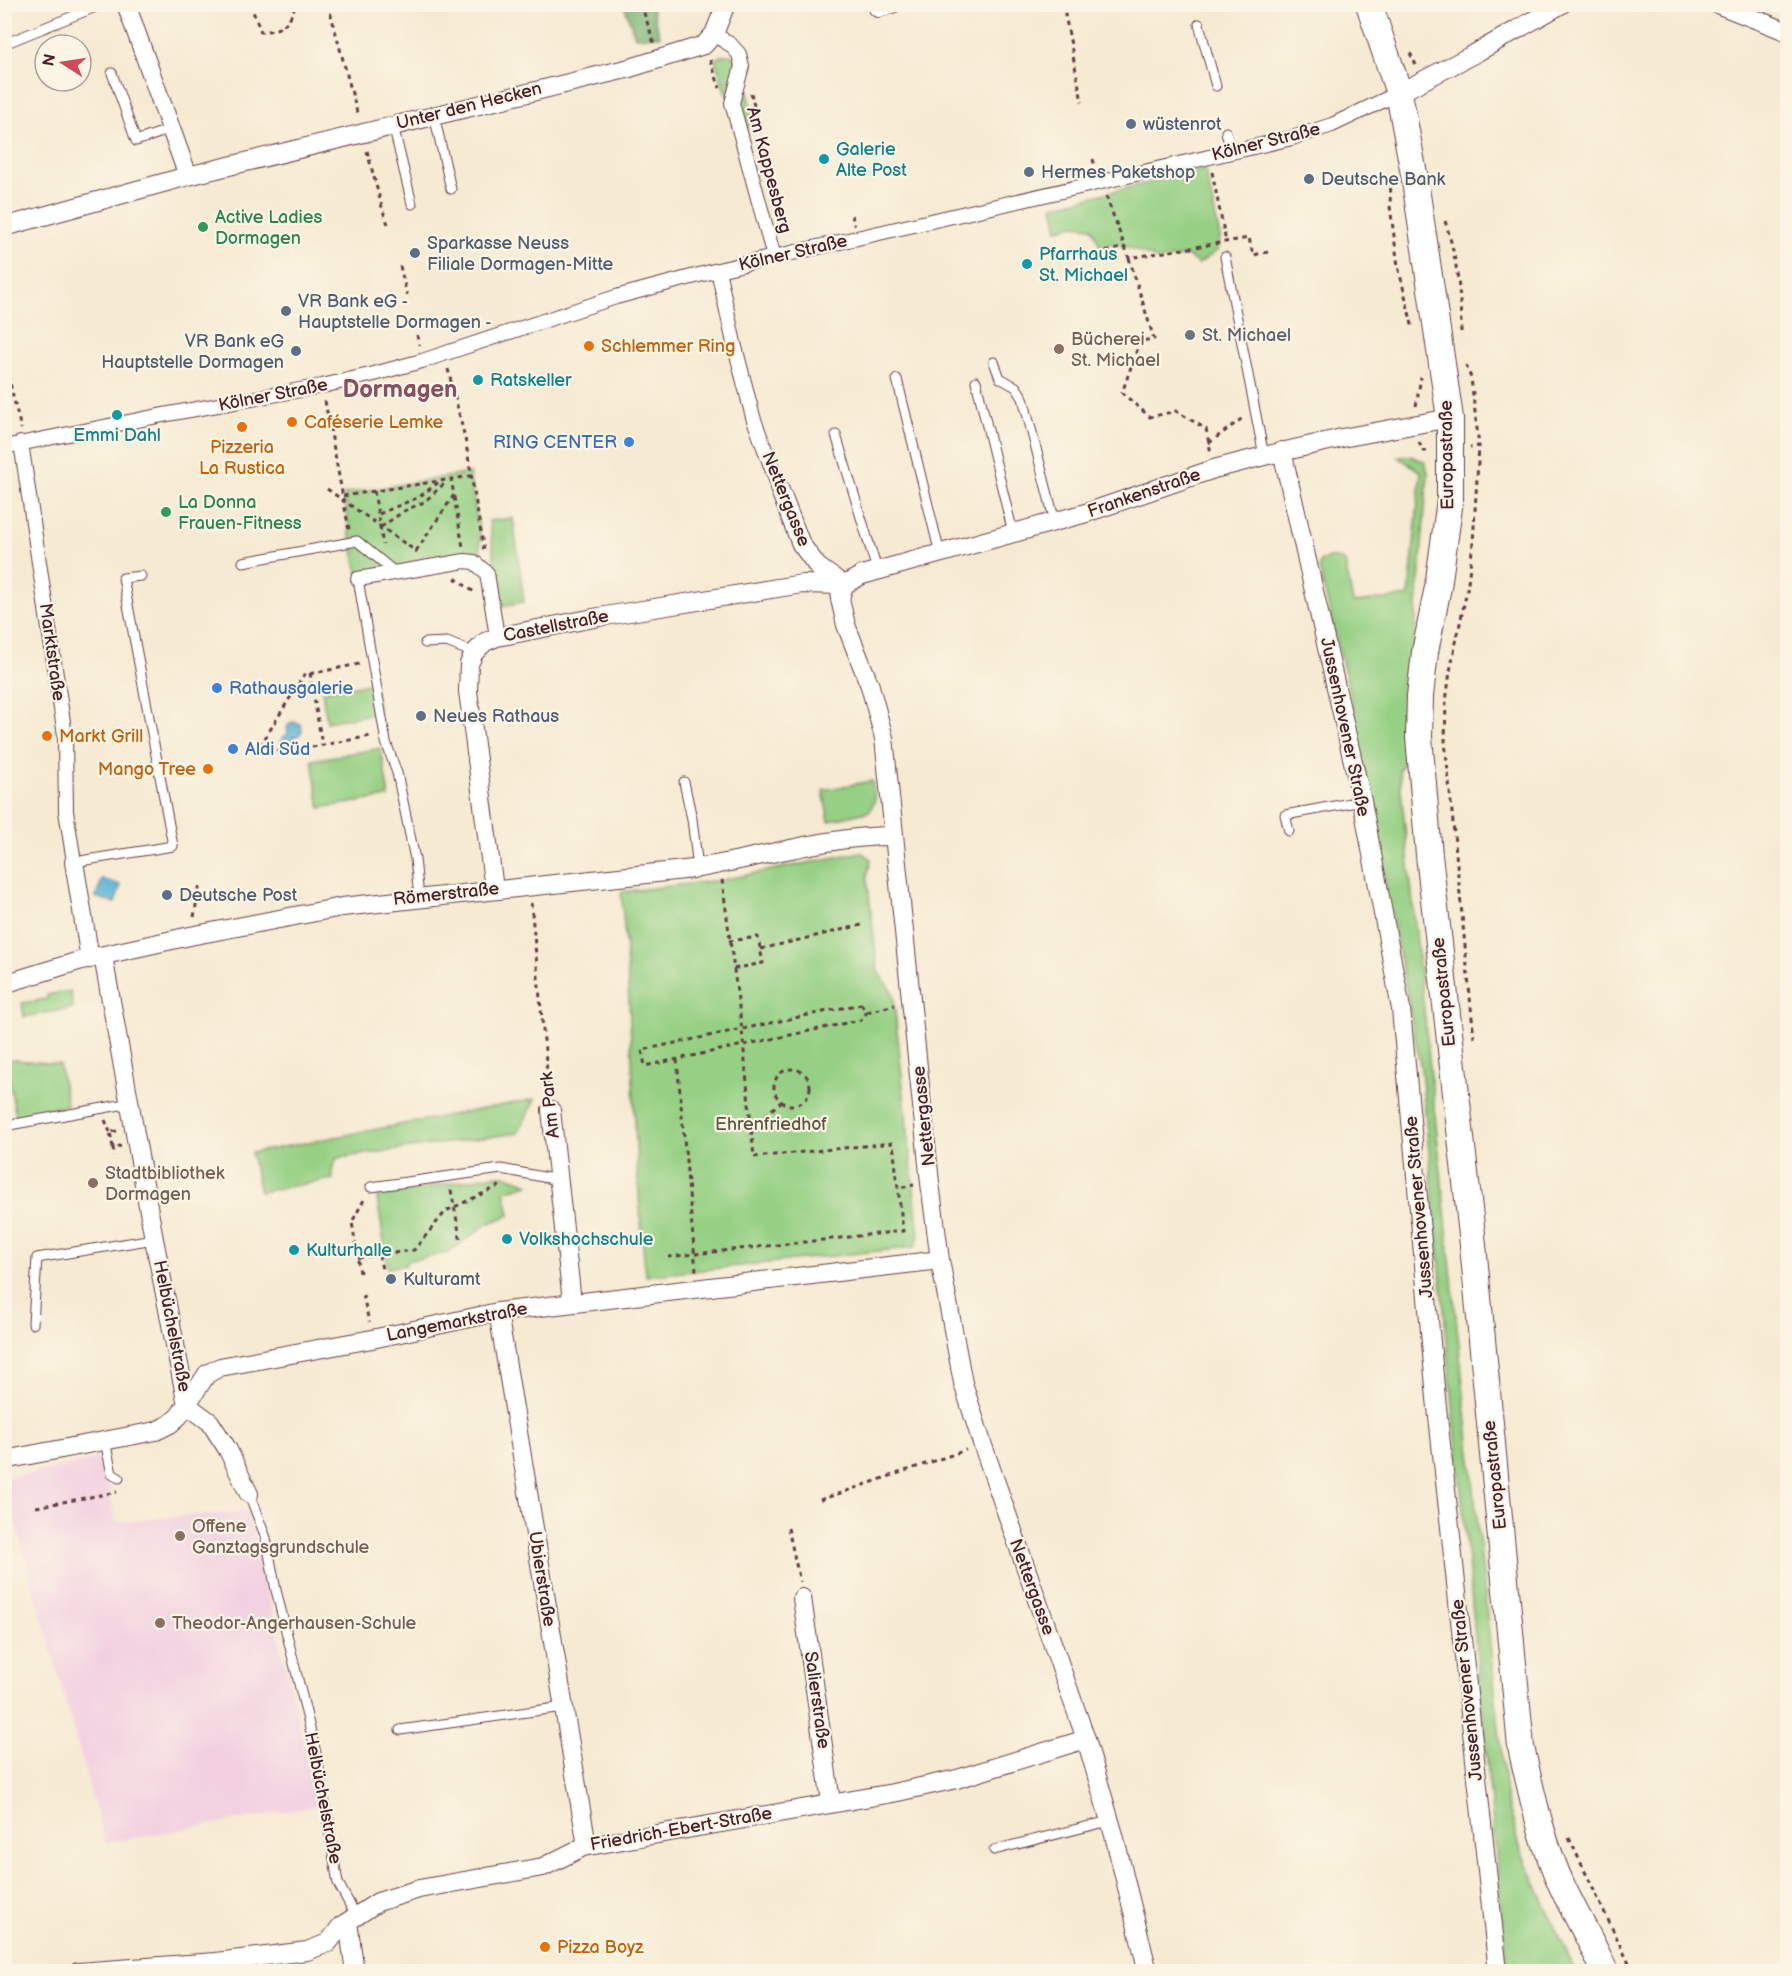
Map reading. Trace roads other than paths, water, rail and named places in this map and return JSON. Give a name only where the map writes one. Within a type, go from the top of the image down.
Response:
[{"type":"main road","name":"Europastraße","points":[[1369,4],[1399,93],[1414,174],[1450,418],[1450,500],[1438,587],[1425,651],[1420,696],[1419,737],[1429,855],[1472,1235],[1521,1747],[1536,1815],[1548,1850],[1563,1887],[1605,1971]]},
{"type":"street","points":[[126,4],[188,176]]},
{"type":"street","points":[[714,34],[726,4]]},
{"type":"street","name":"Kölner Straße","points":[[4,447],[322,386],[422,361],[616,297],[718,270],[1292,138],[1332,125],[1399,93],[1562,4]]},
{"type":"street","points":[[1717,4],[1788,32]]},
{"type":"street","name":"Unter den Hecken","points":[[4,228],[188,176],[659,59],[697,48],[714,34]]},
{"type":"street","name":"Am Kappesberg","points":[[714,34],[731,45],[739,54],[742,66],[732,103],[774,257]]},
{"type":"street","name":"Nettergasse","points":[[718,270],[753,417],[801,544],[818,567],[844,585],[840,599],[846,625],[870,686],[884,738],[930,1183],[940,1260],[961,1373],[982,1443],[1086,1738],[1148,1971]]},
{"type":"street","name":"Frankenstraße","points":[[844,585],[862,574],[1055,522],[1214,469],[1273,454],[1450,418]]},
{"type":"street","name":"Marktstraße","points":[[21,443],[65,735],[66,811],[74,862],[97,957]]},
{"type":"street","name":"Jussenhovener Straße","points":[[1273,454],[1362,801],[1401,1009],[1436,1398],[1498,1971]]},
{"type":"street","points":[[358,579],[465,561],[474,562],[487,573],[497,636]]},
{"type":"street","name":"Castellstraße","points":[[474,653],[485,642],[497,636],[599,617],[802,584],[844,585]]},
{"type":"street","points":[[474,653],[470,664],[468,691],[494,889]]},
{"type":"street","name":"Römerstraße","points":[[4,984],[97,957],[190,936],[342,907],[698,868],[843,838],[893,836]]},
{"type":"street","name":"Helbüchelstraße","points":[[97,957],[122,1104],[154,1239],[187,1405],[210,1422],[228,1450],[249,1494]]},
{"type":"street","name":"Am Park","points":[[551,1110],[572,1302]]},
{"type":"street","name":"Langemarkstraße","points":[[4,1460],[156,1431],[179,1416],[207,1374],[220,1367],[372,1339],[498,1312],[940,1260]]},
{"type":"street","name":"Ubierstraße","points":[[498,1312],[587,1846]]},
{"type":"street","name":"Salierstraße","points":[[802,1598],[831,1802]]},
{"type":"street","name":"Friedrich-Ebert-Straße","points":[[78,1971],[204,1963],[307,1951],[328,1943],[341,1926],[378,1902],[419,1888],[543,1867],[587,1846],[957,1779],[1086,1738]]},
{"type":"street","name":"Helbüchelstraße","points":[[352,1919],[348,1929],[355,1971]]},
{"type":"lane","points":[[4,44],[103,4]]},
{"type":"lane","points":[[1199,24],[1216,86]]},
{"type":"lane","points":[[112,73],[136,141],[171,129]]},
{"type":"lane","points":[[434,114],[451,189]]},
{"type":"lane","points":[[393,125],[412,204]]},
{"type":"lane","points":[[1226,132],[1231,151]]},
{"type":"lane","points":[[1226,257],[1256,409],[1273,454]]},
{"type":"lane","points":[[994,362],[1000,378],[1016,387],[1023,398],[1055,522]]},
{"type":"lane","points":[[897,379],[940,554]]},
{"type":"lane","points":[[976,381],[1014,533]]},
{"type":"lane","points":[[836,435],[877,570]]},
{"type":"lane","points":[[243,562],[357,542],[399,572]]},
{"type":"lane","points":[[74,862],[172,846],[123,578],[141,576]]},
{"type":"lane","points":[[358,579],[384,733],[396,773],[415,859],[419,897]]},
{"type":"lane","points":[[425,643],[447,642],[474,653]]},
{"type":"lane","points":[[684,782],[692,819],[698,868]]},
{"type":"lane","points":[[1288,831],[1285,815],[1362,801]]},
{"type":"lane","points":[[4,1126],[122,1104]]},
{"type":"lane","points":[[371,1187],[501,1169],[548,1178],[559,1183]]},
{"type":"lane","points":[[33,1324],[37,1258],[154,1239]]},
{"type":"lane","points":[[105,1441],[112,1474],[119,1478]]},
{"type":"lane","name":"Helbüchelstraße","points":[[249,1494],[266,1538],[276,1590],[317,1757],[338,1883],[352,1919]]},
{"type":"lane","points":[[400,1730],[563,1707]]},
{"type":"lane","points":[[994,1850],[1109,1821]]},
{"type":"water","points":[[296,722],[301,725],[302,731],[298,736],[293,737],[294,741],[291,745],[286,746],[282,743],[282,738],[288,734],[287,728],[290,723]]},
{"type":"water","points":[[102,879],[121,885],[115,903],[96,897]]},
{"type":"place","name":"wüstenrot","points":[[1131,124]]},
{"type":"place","name":"Galerie Alte Post","points":[[824,159]]},
{"type":"place","name":"Hermes Paketshop","points":[[1029,172]]},
{"type":"place","name":"Deutsche Bank","points":[[1309,179]]},
{"type":"place","name":"Active Ladies Dormagen","points":[[203,227]]},
{"type":"place","name":"Sparkasse Neuss Filiale Dormagen-Mitte","points":[[415,253]]},
{"type":"place","name":"Pfarrhaus St. Michael","points":[[1027,264]]},
{"type":"place","name":"VR Bank eG - Hauptstelle Dormagen -","points":[[286,311]]},
{"type":"place","name":"St. Michael","points":[[1190,335]]},
{"type":"place","name":"Schlemmer Ring","points":[[589,346]]},
{"type":"place","name":"Bücherei St. Michael","points":[[1059,349]]},
{"type":"place","name":"VR Bank eG Hauptstelle Dormagen","points":[[296,351]]},
{"type":"place","name":"Ratskeller","points":[[478,380]]},
{"type":"place","name":"Emmi Dahl","points":[[117,415]]},
{"type":"place","name":"Caféserie Lemke","points":[[292,422]]},
{"type":"place","name":"Pizzeria La Rustica","points":[[242,427]]},
{"type":"place","name":"RING CENTER","points":[[629,442]]},
{"type":"place","name":"La Donna Frauen-Fitness","points":[[166,512]]},
{"type":"place","name":"Rathausgalerie","points":[[217,688]]},
{"type":"place","name":"Neues Rathaus","points":[[421,716]]},
{"type":"place","name":"Markt Grill","points":[[47,736]]},
{"type":"place","name":"Aldi Süd","points":[[233,749]]},
{"type":"place","name":"Mango Tree","points":[[208,769]]},
{"type":"place","name":"Deutsche Post","points":[[167,895]]},
{"type":"place","name":"Stadtbibliothek Dormagen","points":[[93,1183]]},
{"type":"place","name":"Volkshochschule","points":[[507,1239]]},
{"type":"place","name":"Kulturhalle","points":[[294,1250]]},
{"type":"place","name":"Kulturamt","points":[[391,1279]]},
{"type":"place","name":"Offene Ganztagsgrundschule","points":[[180,1536]]},
{"type":"place","name":"Theodor-Angerhausen-Schule","points":[[160,1623]]},
{"type":"place","name":"Pizza Boyz","points":[[545,1947]]},
{"type":"district","name":"Dormagen","points":[[400,389]]},
{"type":"park label","name":"Ehrenfriedhof","points":[[771,1124]]}]
